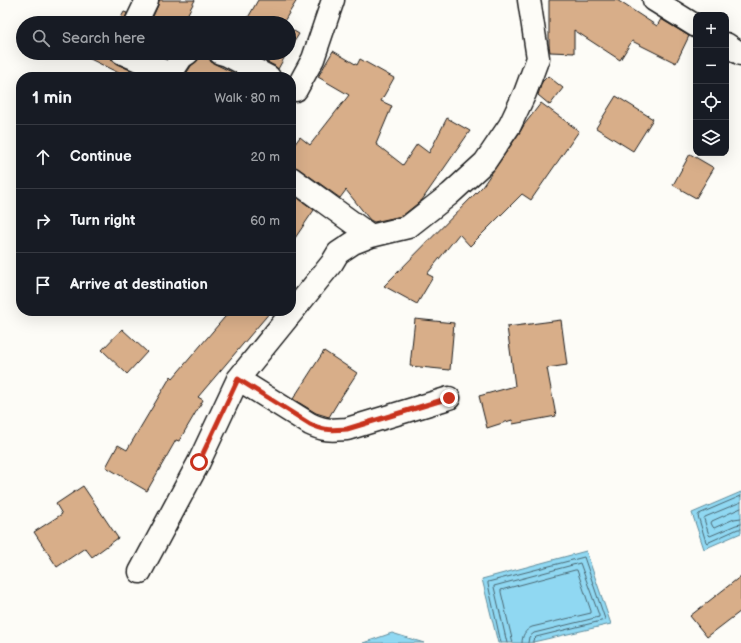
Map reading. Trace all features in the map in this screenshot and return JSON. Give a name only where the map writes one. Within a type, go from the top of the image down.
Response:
[{"type":"street","points":[[139,16],[147,0]]},
{"type":"street","points":[[296,89],[313,59],[333,0]]},
{"type":"street","points":[[296,307],[332,263],[338,253],[352,243],[371,236],[408,228],[450,194],[485,162],[510,124],[525,93],[538,58],[529,0]]},
{"type":"street","points":[[654,0],[693,24]]},
{"type":"street","points":[[729,46],[741,54]]},
{"type":"street","points":[[138,60],[164,72]]},
{"type":"street","points":[[172,72],[180,60]]},
{"type":"street","points":[[235,60],[259,72]]},
{"type":"street","points":[[296,182],[371,236]]},
{"type":"street","points":[[140,572],[199,462],[238,379],[289,316]]},
{"type":"street","points":[[238,379],[310,424],[320,429],[330,430],[347,429],[449,398]]},
{"type":"water","points":[[741,492],[741,533],[704,549],[692,513]]},
{"type":"water","points":[[586,551],[611,624],[529,643],[498,643],[482,579]]},
{"type":"water","points":[[392,633],[424,643],[363,643]]},
{"type":"building","points":[[159,0],[195,0],[187,16],[153,16]]},
{"type":"building","points":[[258,0],[297,0],[287,16],[249,16]]},
{"type":"building","points":[[549,0],[617,0],[657,26],[661,19],[689,36],[676,63],[632,41],[620,60],[574,30],[574,53],[550,52]]},
{"type":"building","points":[[124,12],[127,13],[126,16],[122,16]]},
{"type":"building","points":[[333,51],[357,65],[360,59],[394,78],[381,101],[392,106],[376,144],[403,165],[417,144],[429,153],[447,118],[470,131],[422,200],[402,216],[374,222],[370,220],[346,190],[340,198],[296,167],[296,142],[300,137],[310,145],[349,95],[318,77]]},
{"type":"building","points":[[92,60],[112,60],[117,64],[135,72],[117,72]]},
{"type":"building","points":[[198,60],[210,60],[211,62],[232,72],[187,72]]},
{"type":"building","points":[[263,60],[283,60],[278,69]]},
{"type":"building","points":[[548,76],[563,88],[550,105],[538,95],[542,82]]},
{"type":"building","points":[[616,96],[653,119],[633,151],[596,128]]},
{"type":"building","points":[[541,103],[579,131],[531,200],[522,194],[470,246],[459,234],[427,274],[433,277],[417,304],[384,286],[482,187],[524,125]]},
{"type":"building","points":[[690,154],[714,168],[696,198],[673,185]]},
{"type":"building","points":[[296,197],[314,210],[296,237]]},
{"type":"building","points":[[226,316],[267,316],[198,397],[203,400],[179,441],[176,440],[147,491],[106,467],[118,445],[127,450],[171,376],[173,378]]},
{"type":"building","points":[[415,319],[454,323],[450,370],[410,366]]},
{"type":"building","points":[[561,320],[567,365],[547,368],[556,416],[513,424],[512,420],[487,428],[479,396],[515,386],[507,327]]},
{"type":"building","points":[[122,329],[147,352],[127,374],[102,350]]},
{"type":"building","points":[[324,351],[357,373],[329,417],[316,413],[293,399]]},
{"type":"building","points":[[83,486],[118,538],[92,557],[85,548],[57,567],[34,532],[62,514],[56,504]]},
{"type":"building","points":[[741,576],[741,611],[707,637],[690,616]]},
{"type":"route","points":[[199,462],[238,379],[310,424],[320,429],[330,430],[347,429],[449,398]]}]
